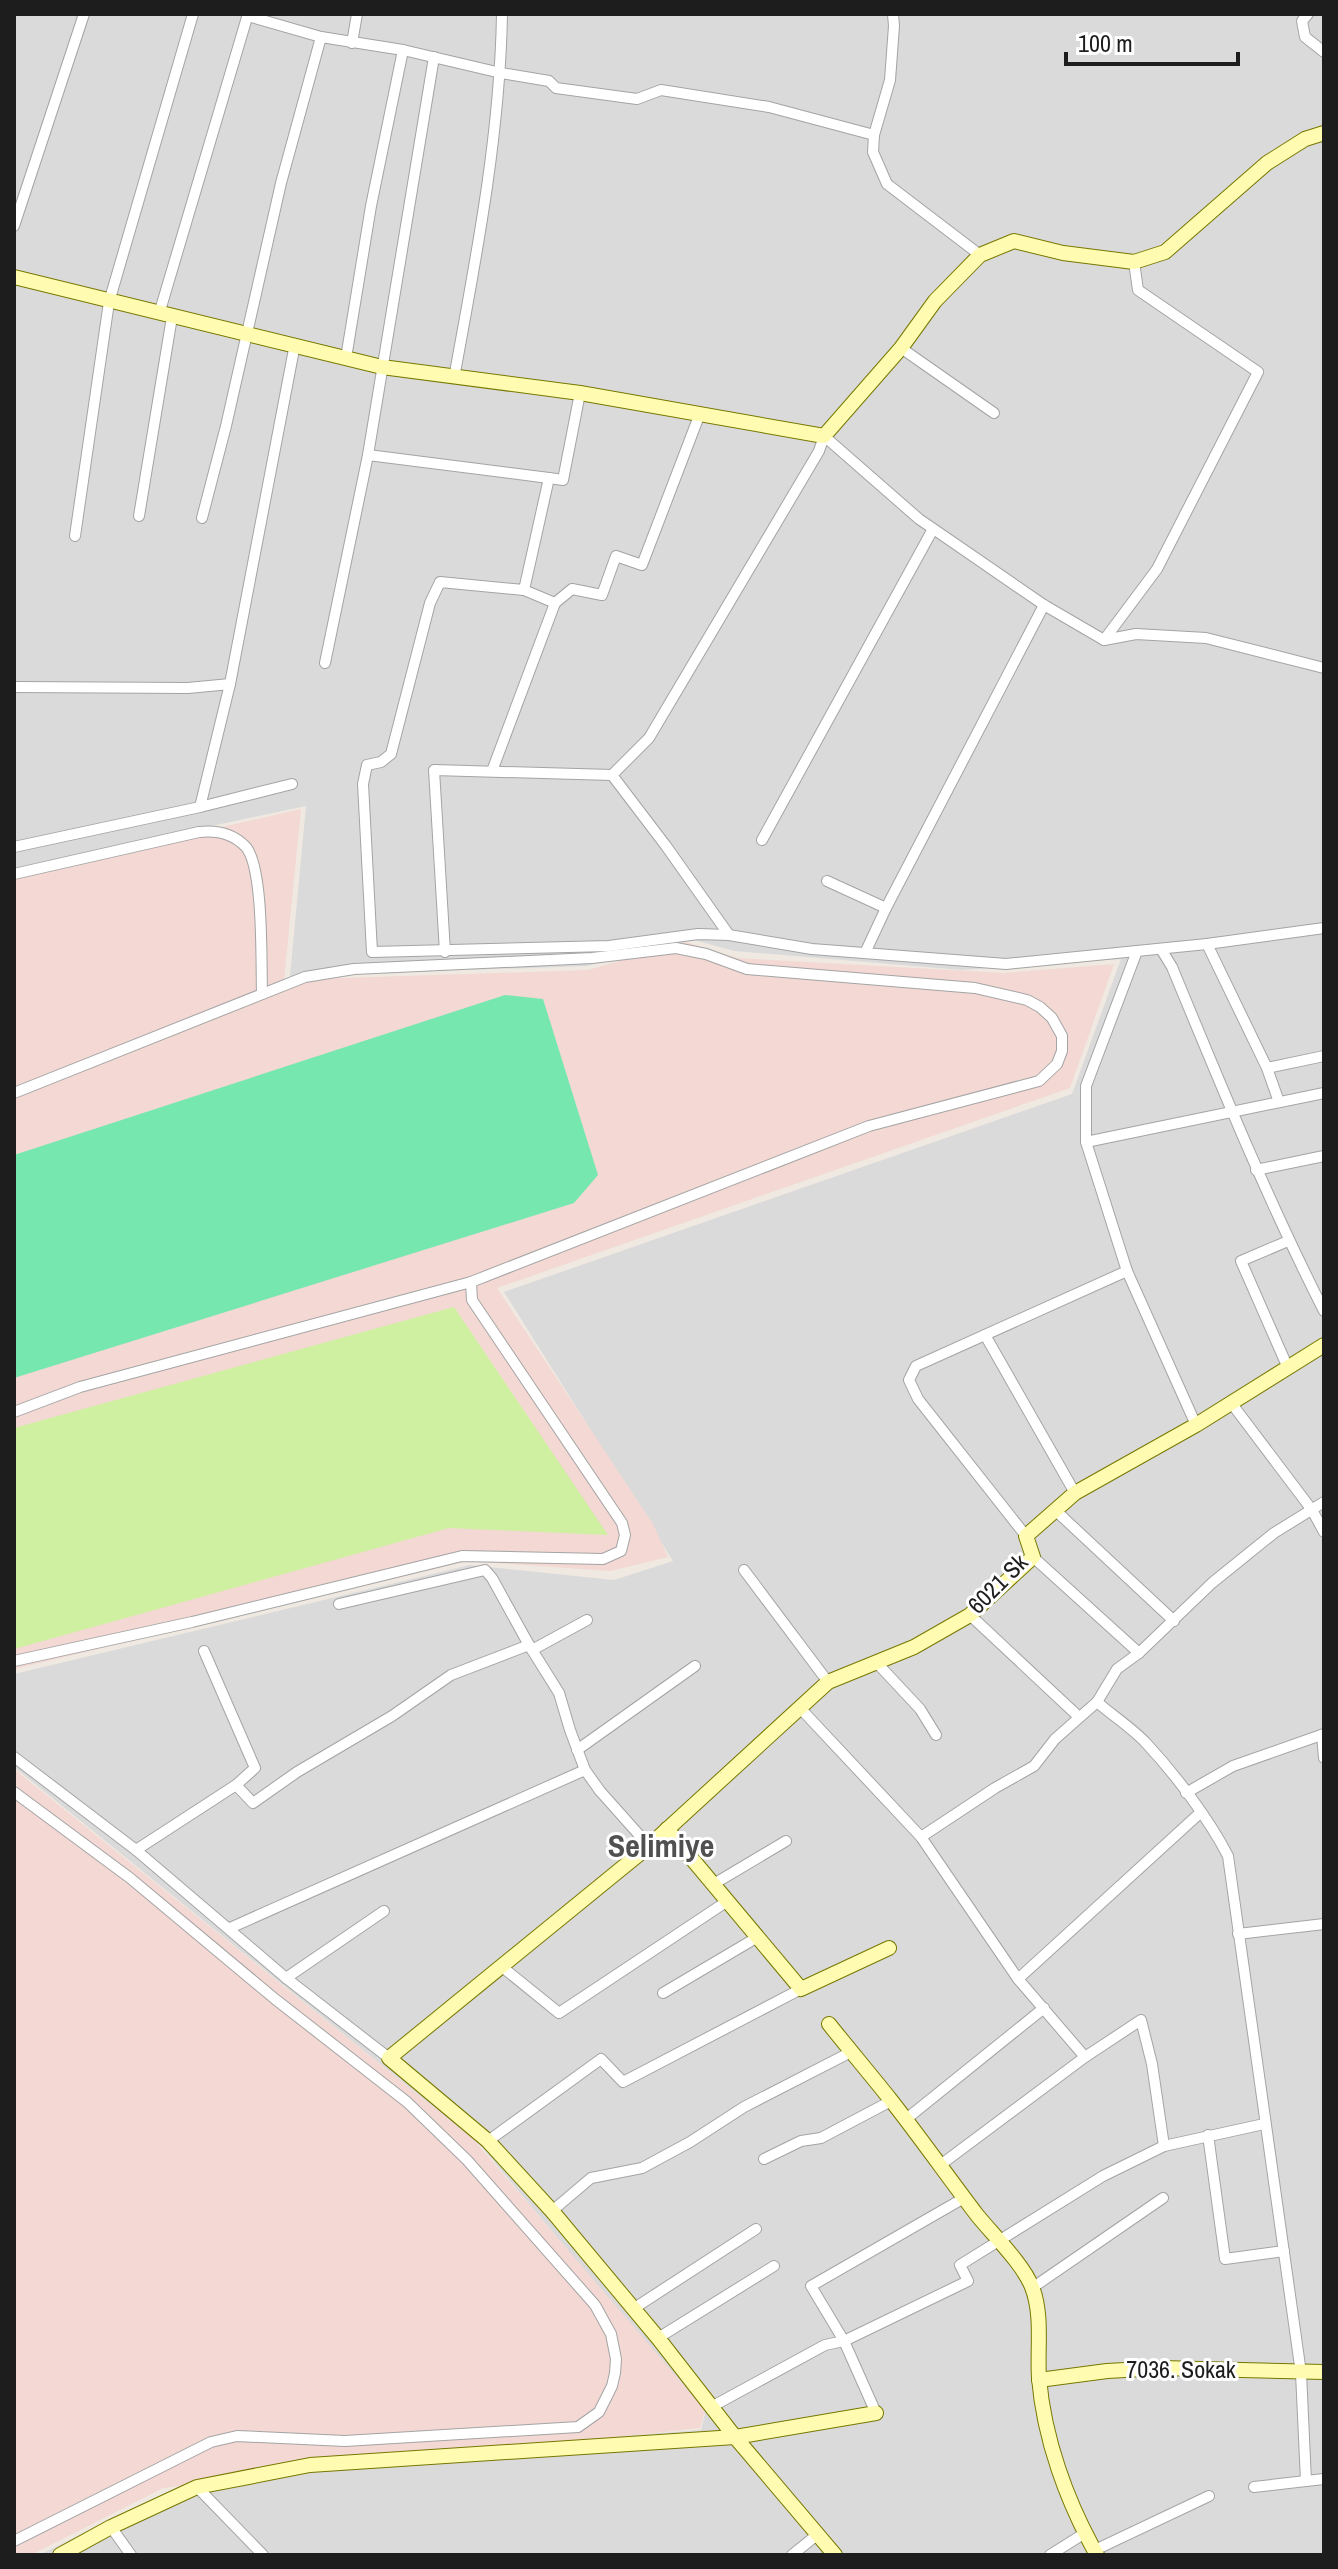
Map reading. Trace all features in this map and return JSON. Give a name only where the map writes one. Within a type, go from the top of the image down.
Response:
[{"type":"street","points":[[14,226],[84,14]]},
{"type":"street","points":[[75,536],[109,302],[193,14]]},
{"type":"street","points":[[352,43],[357,14]]},
{"type":"street","points":[[454,378],[490,161],[501,73],[502,14]]},
{"type":"street","points":[[893,14],[890,80],[874,135],[873,152],[887,184],[980,255]]},
{"type":"street","points":[[1308,14],[1302,21],[1305,37],[1324,52]]},
{"type":"street","points":[[139,516],[165,316],[248,15],[321,37],[403,50],[549,81],[556,88],[637,99],[661,90],[769,107],[874,135]]},
{"type":"street","points":[[202,518],[281,183],[321,37]]},
{"type":"street","points":[[346,358],[371,206],[403,50]]},
{"type":"street","points":[[325,663],[368,455],[434,57]]},
{"type":"street","points":[[445,952],[434,770],[612,775],[649,738],[811,465],[824,436],[901,348],[935,301],[980,255],[1014,241],[1063,253],[1134,262],[1165,252],[1267,163],[1305,139],[1324,133]]},
{"type":"street","points":[[1104,640],[1157,569],[1258,372],[1138,290],[1134,262]]},
{"type":"street","points":[[14,277],[382,367],[580,393],[824,436],[933,529],[1044,605],[1104,640],[1136,634],[1206,638],[1324,668]]},
{"type":"street","points":[[200,807],[230,684],[295,344]]},
{"type":"street","points":[[901,348],[994,413]]},
{"type":"street","points":[[368,455],[563,480],[580,393]]},
{"type":"street","points":[[492,771],[555,603],[572,589],[602,595],[616,556],[642,565],[699,416]]},
{"type":"street","points":[[524,590],[549,478]]},
{"type":"street","points":[[762,840],[933,529]]},
{"type":"street","points":[[555,603],[524,590],[440,582],[430,603],[391,754],[381,762],[367,765],[363,784],[372,952],[609,946],[680,935],[729,935],[777,945],[1006,964],[1323,931]]},
{"type":"street","points":[[865,953],[1044,605]]},
{"type":"street","points":[[14,687],[188,688],[230,684]]},
{"type":"street","points":[[612,775],[729,935]]},
{"type":"street","points":[[14,847],[292,784]]},
{"type":"street","points":[[14,874],[199,832],[214,831],[230,835],[246,846],[253,860],[262,994]]},
{"type":"street","points":[[827,881],[886,908]]},
{"type":"street","points":[[1207,944],[1267,1068],[1279,1102]]},
{"type":"street","points":[[14,1093],[305,977],[354,969],[592,958],[676,948],[706,954],[747,969],[975,988],[1027,1000],[1040,1007],[1058,1026],[1062,1036],[1062,1051],[1057,1064],[1039,1081],[869,1126],[471,1282],[80,1387],[14,1412]]},
{"type":"street","points":[[1161,949],[1172,967],[1256,1170],[1324,1311]]},
{"type":"street","points":[[1137,951],[1086,1086],[1086,1142],[1127,1271],[1196,1425]]},
{"type":"street","points":[[1267,1068],[1324,1056]]},
{"type":"street","points":[[1086,1142],[1324,1093]]},
{"type":"street","points":[[1256,1170],[1324,1156]]},
{"type":"street","points":[[1288,1241],[1241,1261],[1288,1368]]},
{"type":"street","points":[[1026,1536],[918,1399],[909,1380],[916,1366],[1127,1271]]},
{"type":"street","points":[[14,1661],[158,1630],[462,1556],[603,1559],[621,1551],[625,1535],[622,1523],[472,1300],[471,1282]]},
{"type":"street","points":[[985,1335],[1075,1493]]},
{"type":"street","name":"6021 Sk","points":[[389,2058],[649,1846],[828,1682],[914,1647],[970,1615],[1033,1557],[1026,1536],[1075,1493],[1232,1404],[1324,1345]]},
{"type":"street","points":[[1232,1404],[1312,1510],[1324,1532]]},
{"type":"street","points":[[921,1837],[1034,1766],[1055,1739],[1097,1702],[1117,1669],[1139,1653],[1212,1583],[1274,1533],[1324,1502]]},
{"type":"street","points":[[1055,1510],[1174,1621]]},
{"type":"street","points":[[1033,1557],[1139,1653]]},
{"type":"street","points":[[339,1604],[485,1570],[559,1693],[585,1770],[649,1846]]},
{"type":"street","points":[[744,1570],[828,1682]]},
{"type":"street","points":[[970,1615],[1079,1717]]},
{"type":"street","points":[[236,1785],[253,1803],[297,1772],[392,1716],[451,1675],[531,1648],[587,1620]]},
{"type":"street","points":[[136,1850],[236,1785],[255,1768],[204,1651]]},
{"type":"street","points":[[876,1662],[920,1709],[936,1735]]},
{"type":"street","points":[[577,1750],[695,1666]]},
{"type":"street","points":[[1097,1702],[1146,1743],[1211,1825],[1228,1856],[1301,2373],[1306,2481]]},
{"type":"street","points":[[801,1709],[921,1837],[1018,1979],[1085,2057]]},
{"type":"street","points":[[1186,1793],[1233,1766],[1323,1734],[1324,1758]]},
{"type":"street","points":[[14,1757],[136,1850],[286,1978],[389,2058],[488,2141],[552,2211],[835,2555]]},
{"type":"street","points":[[230,1928],[585,1770]]},
{"type":"street","points":[[14,1792],[130,1878],[275,1999],[407,2102],[467,2160],[595,2305],[611,2334],[616,2359],[612,2386],[599,2412],[578,2427],[345,2441],[224,2438],[14,2541]]},
{"type":"street","points":[[1018,1979],[1200,1813]]},
{"type":"street","points":[[667,1829],[801,1989]]},
{"type":"street","points":[[712,1885],[786,1841]]},
{"type":"street","points":[[501,1966],[559,2013],[726,1902]]},
{"type":"street","points":[[286,1978],[384,1911]]},
{"type":"street","points":[[1238,1934],[1324,1924]]},
{"type":"street","points":[[663,1993],[756,1938]]},
{"type":"street","points":[[488,2141],[601,2059],[623,2082],[663,2058],[889,1948]]},
{"type":"street","points":[[905,2120],[1044,2008]]},
{"type":"street","points":[[939,2166],[1085,2057],[1141,2020],[1152,2064],[1164,2146]]},
{"type":"street","points":[[829,2024],[998,2242],[1020,2266],[1032,2288],[1037,2314],[1039,2380],[1048,2431],[1065,2488],[1096,2553],[1209,2496]]},
{"type":"street","points":[[552,2211],[591,2178],[642,2168],[744,2107],[851,2052]]},
{"type":"street","points":[[764,2159],[801,2141],[821,2138],[891,2101]]},
{"type":"street","points":[[713,2406],[825,2345],[844,2341],[968,2281],[960,2265],[1103,2176],[1164,2146],[1264,2124]]},
{"type":"street","points":[[1208,2135],[1225,2259],[1284,2251]]},
{"type":"street","points":[[60,2555],[111,2527],[197,2487],[310,2465],[735,2437],[876,2413],[844,2341],[811,2286],[964,2198]]},
{"type":"street","points":[[1032,2288],[1163,2198]]},
{"type":"street","points":[[633,2309],[756,2229]]},
{"type":"street","points":[[658,2338],[774,2266]]},
{"type":"street","name":"7036. Sokak","points":[[1039,2380],[1161,2368],[1324,2372]]},
{"type":"street","points":[[1254,2487],[1324,2479]]},
{"type":"street","points":[[197,2487],[263,2555]]},
{"type":"street","points":[[111,2527],[131,2555]]},
{"type":"street","points":[[1050,2555],[1085,2533]]},
{"type":"street","points":[[792,2555],[818,2534]]},
{"type":"shaded area","points":[[14,14],[1324,14],[1324,2555],[39,2555],[188,2482],[306,2460],[701,2430],[705,2414],[479,2144],[14,1767],[14,1674],[470,1565],[614,1580],[673,1561],[504,1292],[1072,1094],[1121,959],[962,970],[734,951],[687,938],[587,966],[290,976],[306,806],[14,868]]},
{"type":"shaded area","points":[[301,809],[284,980],[588,970],[686,942],[737,958],[1004,973],[1114,964],[1070,1088],[497,1288],[653,1524],[668,1557],[610,1571],[468,1561],[14,1669],[14,875]]},
{"type":"shaded area","points":[[14,1769],[473,2139],[705,2410],[700,2428],[163,2488],[31,2555],[14,2555]]},
{"type":"green space","points":[[505,995],[543,999],[598,1175],[574,1203],[14,1378],[14,1155]]},
{"type":"green space","points":[[454,1307],[608,1535],[449,1528],[14,1649],[14,1428]]},
{"type":"district","name":"Selimiye","points":[[661,1846]]}]
